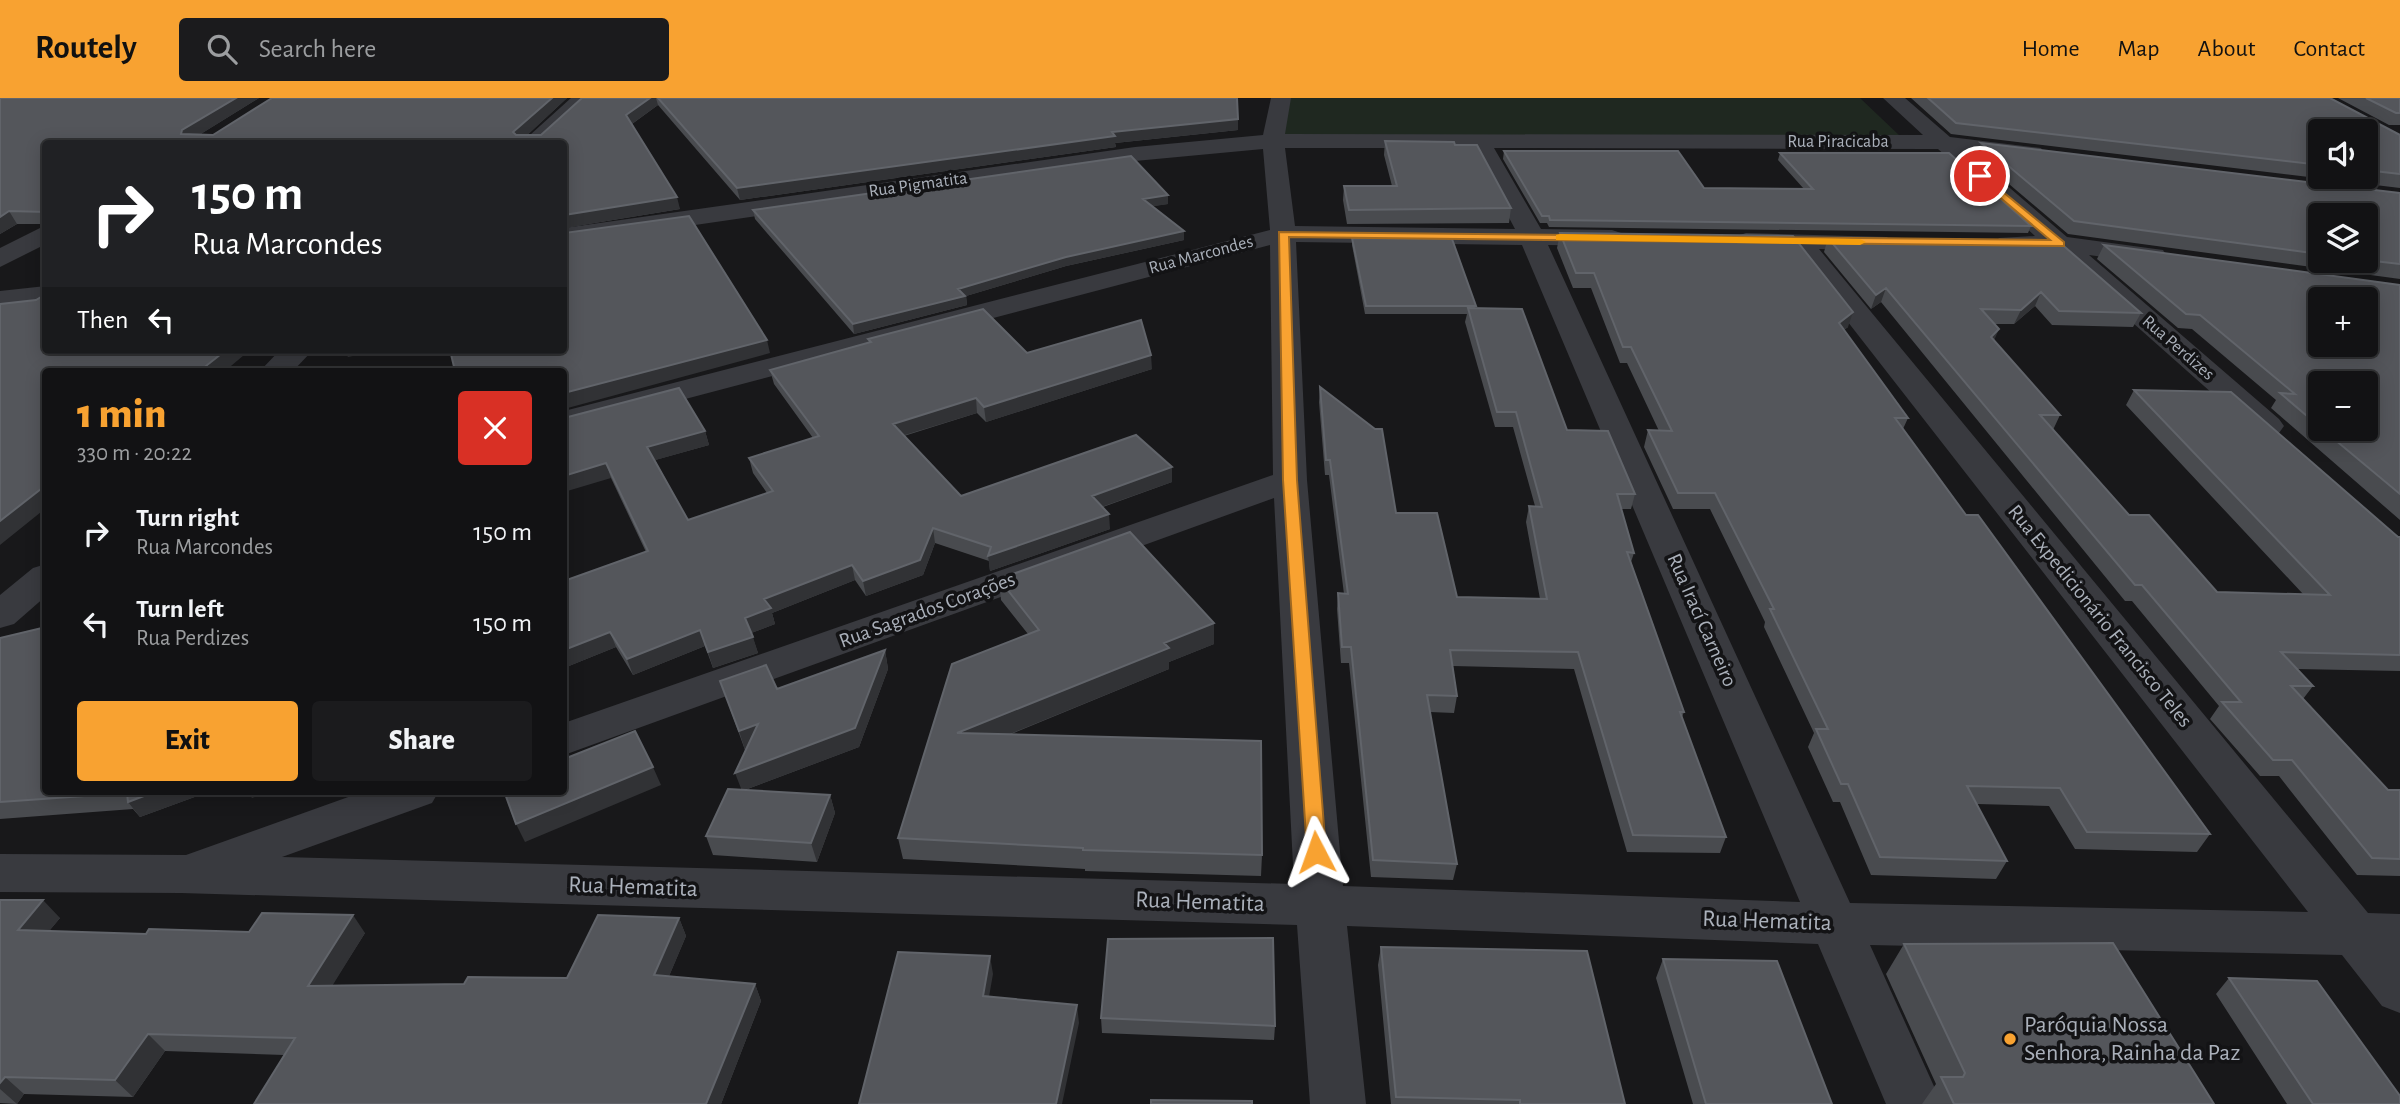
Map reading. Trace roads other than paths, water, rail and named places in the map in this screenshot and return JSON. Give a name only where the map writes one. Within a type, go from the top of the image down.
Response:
[{"type":"street","points":[[536,140],[583,98]]},
{"type":"street","points":[[1281,98],[1273,141],[1283,234],[1290,480],[1320,905],[1338,1104]]},
{"type":"street","name":"Rua Perdizes","points":[[1893,98],[1940,142],[2061,244],[2287,443]]},
{"type":"street","name":"Rua Piracicaba","points":[[1273,141],[1940,142],[2062,157]]},
{"type":"street","name":"Rua Pigmatita","points":[[567,236],[1135,154],[1273,141]]},
{"type":"street","name":"Rua Irací Carneiro","points":[[1479,141],[1532,237],[1837,924],[1914,1104]]},
{"type":"street","name":"Rua Marcondes","points":[[567,420],[1283,234],[1639,239]]},
{"type":"street","points":[[0,259],[42,235]]},
{"type":"street","points":[[1719,240],[1909,243]]},
{"type":"street","name":"Rua Expedicionário Francisco Teles","points":[[1799,242],[2378,934],[2400,990]]},
{"type":"street","points":[[1978,243],[2061,244],[2183,260]]},
{"type":"street","points":[[0,299],[42,295]]},
{"type":"street","points":[[278,368],[294,354]]},
{"type":"street","name":"Rua Sagrados Corações","points":[[567,738],[1290,480]]},
{"type":"street","points":[[0,615],[42,579]]},
{"type":"street","points":[[181,874],[405,795]]},
{"type":"street","name":"Rua Hematita","points":[[0,873],[181,874],[1320,905],[1837,924],[2378,934]]},
{"type":"place","name":"Paróquia Nossa Senhora, Rainha da Paz","points":[[2010,1039]]}]
